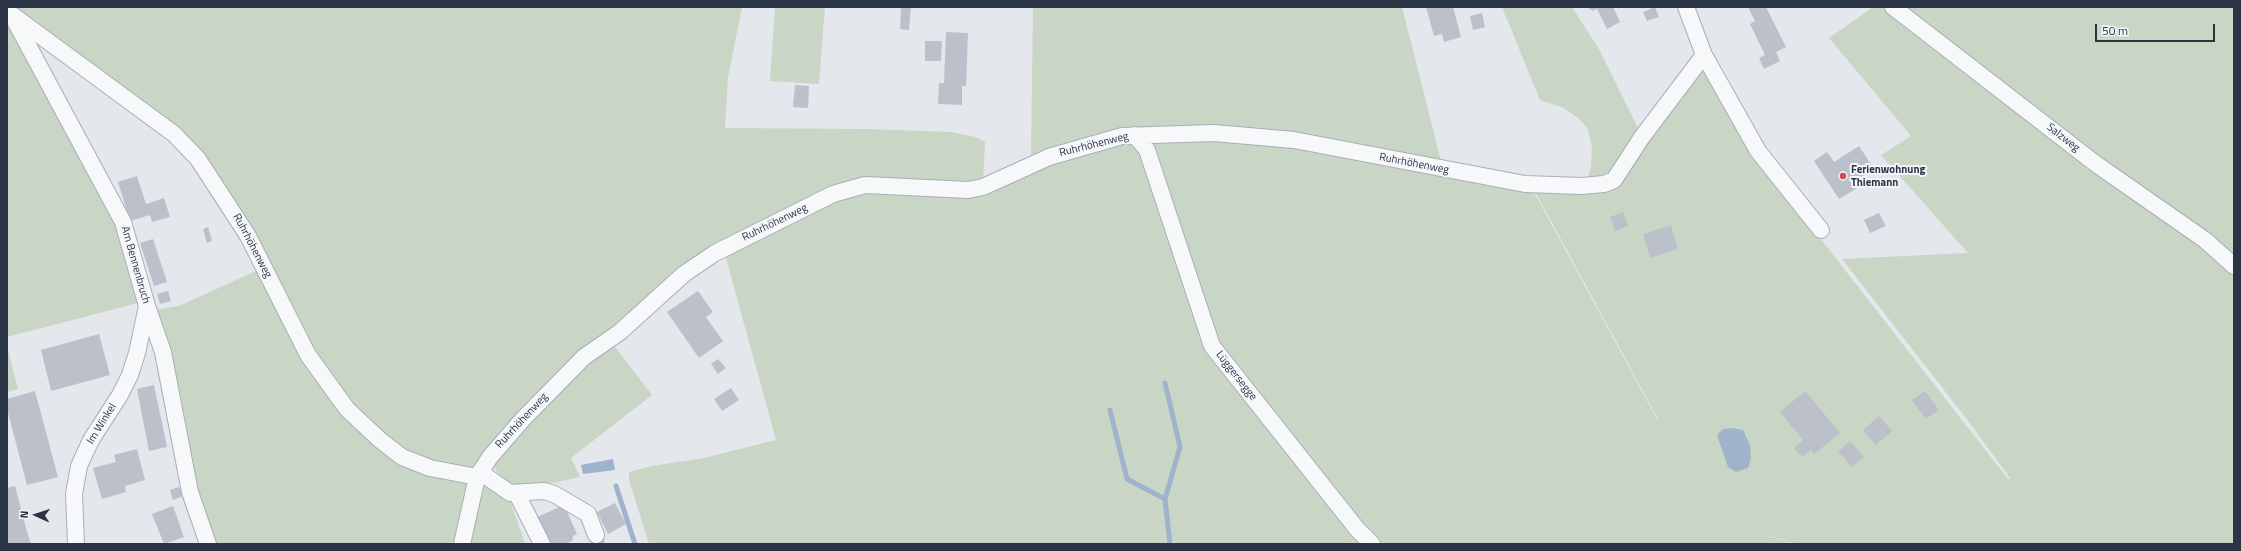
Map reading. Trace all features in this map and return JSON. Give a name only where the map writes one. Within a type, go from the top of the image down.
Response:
[{"type":"street","points":[[1686,7],[1704,55],[1758,151],[1821,230]]},
{"type":"street","name":"Salzweg","points":[[1893,7],[2096,164],[2205,240],[2234,266]]},
{"type":"street","name":"Ruhrhöhenweg","points":[[9,11],[174,134],[198,159],[248,236],[308,355],[347,409],[380,440],[402,457],[430,468],[479,475]]},
{"type":"street","name":"Am Bennenbruch","points":[[9,11],[124,222],[147,306],[163,352],[190,492],[208,544]]},
{"type":"street","name":"Ruhrhöhenweg","points":[[462,544],[479,475],[490,457],[523,419],[584,357],[620,332],[684,274],[715,253],[852,187],[865,185],[968,190],[984,188],[1049,157],[1122,136],[1214,133],[1294,140],[1505,181],[1559,186],[1604,184],[1614,180],[1642,137],[1704,55]]},
{"type":"street","name":"Lüggersegge","points":[[1135,135],[1147,150],[1212,346],[1357,530],[1372,544]]},
{"type":"street","name":"Im Winkel","points":[[76,544],[74,494],[79,466],[91,440],[120,395],[130,375],[147,306]]},
{"type":"street","points":[[479,475],[510,493],[517,494],[544,491],[554,494],[588,514],[596,535]]},
{"type":"street","points":[[517,494],[542,544]]},
{"type":"green space","points":[[15,7],[742,7],[728,77],[725,128],[868,129],[951,132],[976,137],[985,142],[983,181],[971,185],[862,181],[684,273],[488,456],[460,544],[207,544],[153,310],[179,306],[258,270],[177,128],[19,12]]},
{"type":"green space","points":[[775,7],[825,7],[819,84],[770,81]]},
{"type":"green space","points":[[1033,7],[1402,7],[1442,165],[1294,135],[1135,130],[1031,155]]},
{"type":"green space","points":[[1502,7],[1572,7],[1599,49],[1641,134],[1611,179],[1586,184],[1591,167],[1592,147],[1588,129],[1578,118],[1564,108],[1540,100]]},
{"type":"green space","points":[[1873,7],[1889,7],[2234,271],[2234,544],[1796,544],[1755,531],[1793,544],[649,544],[629,480],[629,472],[652,466],[704,458],[776,440],[724,251],[857,189],[973,193],[1024,169],[1128,139],[1294,143],[1533,189],[1615,183],[1706,64],[1781,188],[2008,479],[2010,478],[1969,422],[1842,259],[1968,253],[1881,155],[1911,136],[1829,38]],"holes":[[[1534,192],[1537,195],[1658,419]]]},
{"type":"green space","points":[[1897,7],[2234,7],[2234,263]]},
{"type":"green space","points":[[7,19],[119,224],[142,302],[7,337]]},
{"type":"green space","points":[[612,343],[652,395],[571,458],[580,477],[544,485],[509,486],[500,477],[494,466],[493,457],[560,387]]},
{"type":"green space","points":[[7,346],[18,389],[7,392]]},
{"type":"green space","points":[[480,474],[511,503],[525,544],[464,544]]},
{"type":"water","points":[[1732,428],[1743,430],[1750,445],[1751,458],[1748,468],[1736,472],[1728,467],[1717,435],[1723,429]]},
{"type":"water","points":[[613,459],[615,470],[583,474],[581,465]]},
{"type":"building","points":[[901,7],[911,7],[909,30],[900,29]]},
{"type":"building","points":[[1426,7],[1453,7],[1461,37],[1444,42],[1442,34],[1434,36]]},
{"type":"building","points":[[1587,7],[1613,7],[1620,22],[1607,29],[1597,9],[1593,11]]},
{"type":"building","points":[[1655,7],[1659,17],[1647,21],[1643,12]]},
{"type":"building","points":[[1748,7],[1766,7],[1786,47],[1776,52],[1780,61],[1764,69],[1759,58],[1765,55],[1750,24],[1755,21]]},
{"type":"building","points":[[1482,13],[1485,27],[1473,30],[1470,16]]},
{"type":"building","points":[[946,32],[968,33],[966,86],[962,86],[962,105],[938,104],[939,83],[944,83]]},
{"type":"building","points":[[925,41],[942,41],[941,61],[925,61]]},
{"type":"building","points":[[795,85],[809,86],[808,108],[793,107]]},
{"type":"building","name":"Ferienwohnung Thiemann","points":[[1859,146],[1874,169],[1853,182],[1857,188],[1839,199],[1814,161],[1827,152],[1834,162]]},
{"type":"building","points":[[137,176],[146,204],[164,198],[170,217],[152,222],[150,215],[130,221],[118,182]]},
{"type":"building","points":[[1623,212],[1628,226],[1615,231],[1610,217]]},
{"type":"building","points":[[1879,213],[1886,226],[1870,233],[1864,220]]},
{"type":"building","points":[[1671,225],[1678,249],[1650,258],[1643,234]]},
{"type":"building","points":[[208,227],[212,241],[207,243],[203,229]]},
{"type":"building","points":[[153,239],[167,282],[154,286],[140,243]]},
{"type":"building","points":[[168,291],[171,301],[160,304],[157,294]]},
{"type":"building","points":[[698,291],[713,312],[706,317],[723,341],[699,358],[667,312]]},
{"type":"building","points":[[99,334],[110,375],[51,391],[41,350]]},
{"type":"building","points":[[718,359],[726,368],[718,374],[711,364]]},
{"type":"building","points":[[154,385],[167,447],[149,451],[137,389]]},
{"type":"building","points":[[731,388],[739,400],[722,411],[714,399]]},
{"type":"building","points":[[35,391],[58,477],[27,485],[7,409],[7,399]]},
{"type":"building","points":[[1805,391],[1840,433],[1814,454],[1811,450],[1802,457],[1794,448],[1803,440],[1780,412]]},
{"type":"building","points":[[1925,391],[1939,410],[1926,419],[1912,400]]},
{"type":"building","points":[[1879,416],[1892,431],[1876,445],[1863,430]]},
{"type":"building","points":[[1850,441],[1864,457],[1852,467],[1838,451]]},
{"type":"building","points":[[137,449],[145,480],[125,486],[126,492],[102,499],[93,468],[116,462],[114,455]]},
{"type":"building","points":[[15,486],[31,544],[7,544],[7,488]]},
{"type":"building","points":[[179,487],[183,496],[173,500],[170,490]]},
{"type":"building","points":[[615,503],[626,524],[608,534],[597,512]]},
{"type":"building","points":[[564,505],[577,534],[573,536],[572,541],[565,544],[547,544],[535,518]]},
{"type":"building","points":[[173,506],[184,537],[164,544],[152,514]]},
{"type":"building","points":[[604,539],[605,544],[591,544]]},
{"type":"waterway","points":[[1165,383],[1180,447],[1165,499],[1170,544]]},
{"type":"waterway","points":[[1110,410],[1127,479],[1165,499]]},
{"type":"waterway","points":[[616,486],[635,544]]},
{"type":"place","name":"Ferienwohnung Thiemann","points":[[1843,176]]}]
